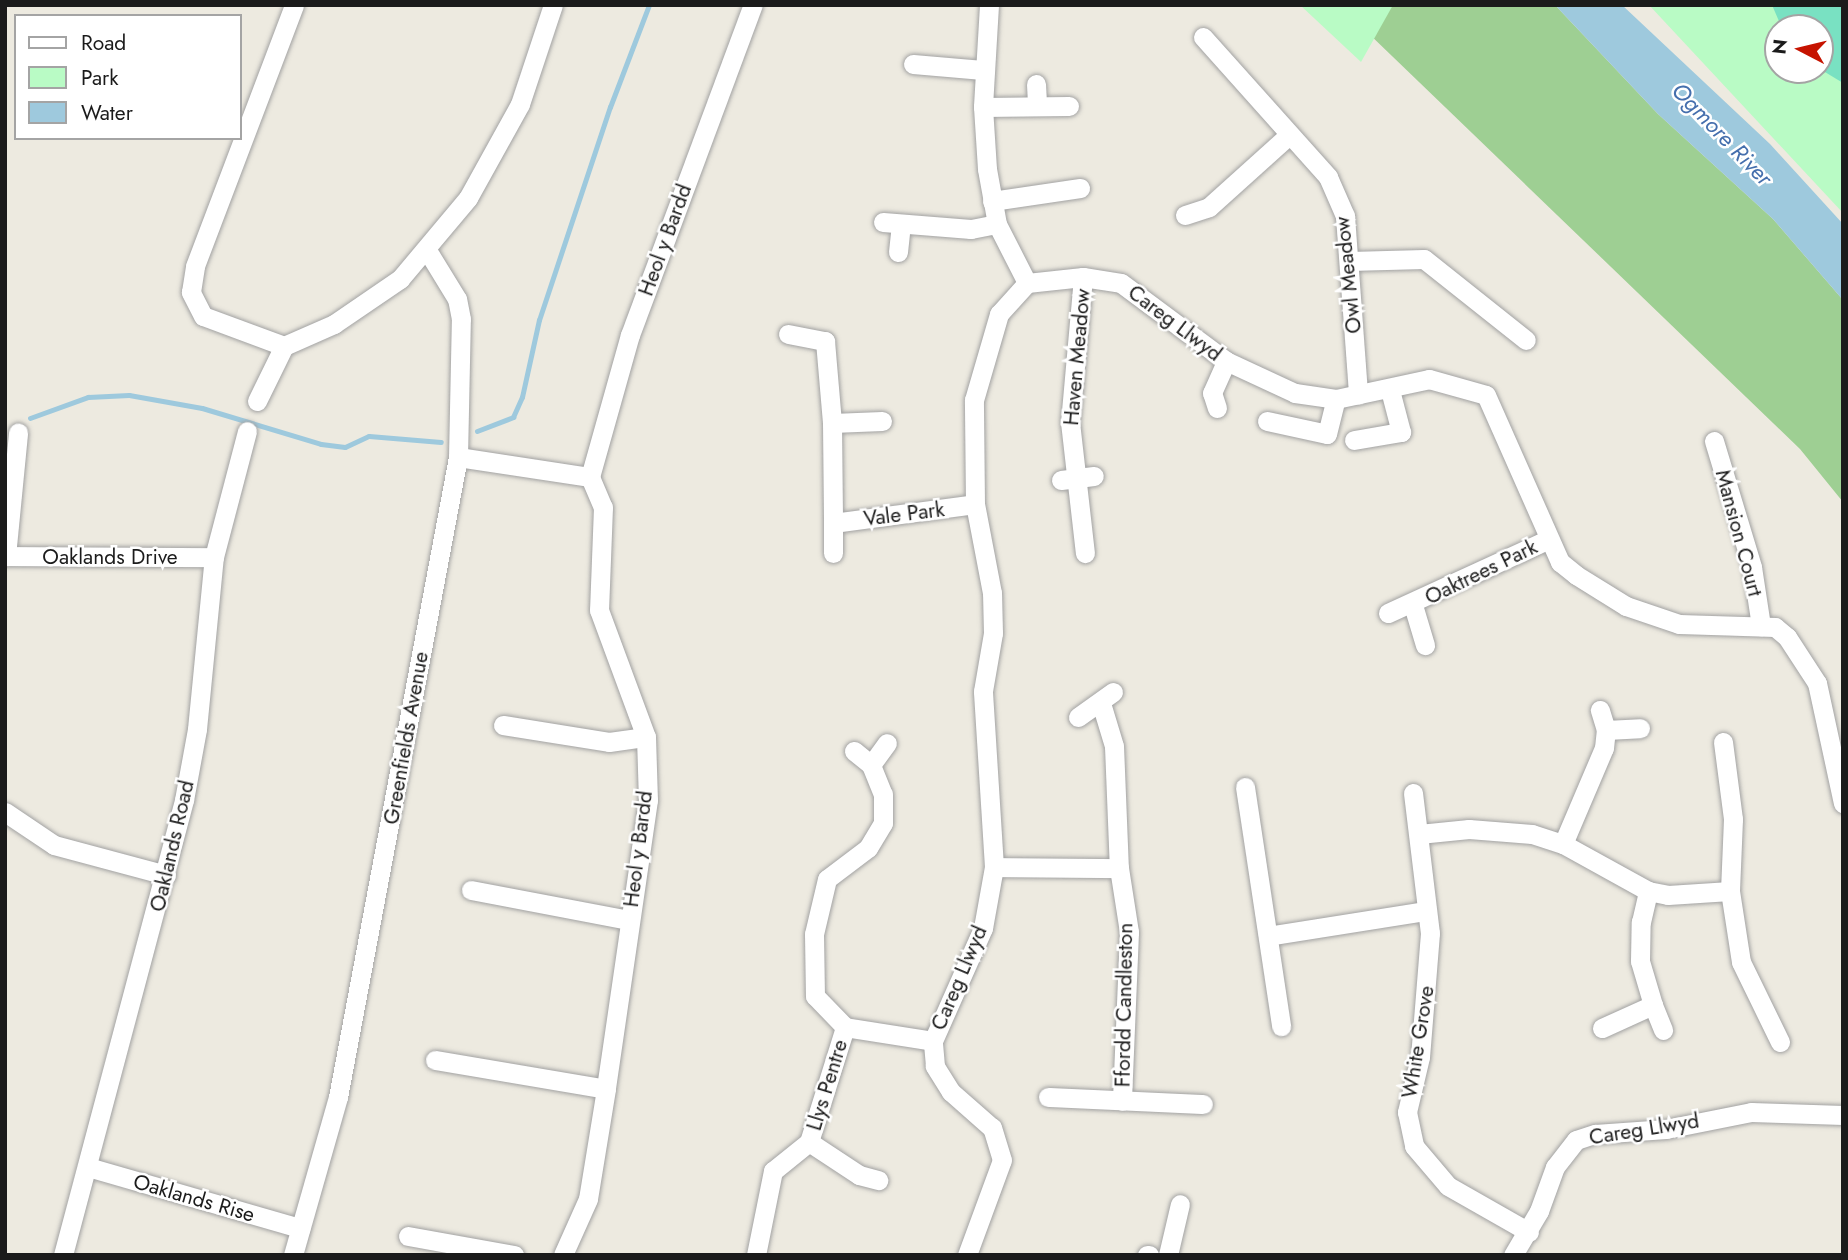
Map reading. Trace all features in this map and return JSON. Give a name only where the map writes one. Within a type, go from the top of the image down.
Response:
[{"type":"street","points":[[284,346],[203,316],[191,292],[195,266],[294,5]]},
{"type":"street","points":[[257,401],[284,346],[334,324],[400,279],[468,198],[500,145],[520,104],[552,5]]},
{"type":"street","name":"Heol y Bardd","points":[[562,1255],[588,1199],[648,800],[646,737],[599,610],[603,507],[590,477],[595,471],[630,335],[753,5]]},
{"type":"street","points":[[989,5],[983,71],[983,107],[992,201],[997,224],[1027,283]]},
{"type":"street","name":"Owl Meadow","points":[[1203,37],[1328,177],[1345,216],[1358,395]]},
{"type":"street","points":[[913,64],[983,71]]},
{"type":"street","points":[[1036,84],[1037,106]]},
{"type":"street","points":[[983,107],[1069,106]]},
{"type":"street","points":[[1185,215],[1213,216],[1289,135]]},
{"type":"street","points":[[992,201],[1080,188]]},
{"type":"street","points":[[898,252],[892,223],[971,229],[997,224]]},
{"type":"street","name":"Greenfields Avenue","points":[[293,1255],[338,1097],[458,457],[461,319],[457,299],[427,250]]},
{"type":"street","points":[[1349,261],[1424,259],[1526,340]]},
{"type":"street","name":"Careg Llwyd","points":[[967,1255],[1002,1160],[992,1128],[951,1092],[934,1066],[933,1041],[983,928],[994,867],[983,691],[993,633],[992,593],[975,504],[974,400],[999,314],[1027,283],[1083,277],[1121,283],[1226,361],[1295,393],[1336,399],[1390,390],[1429,379],[1486,395],[1560,562],[1626,606],[1679,624],[1775,627],[1787,637],[1818,683],[1843,803]]},
{"type":"street","name":"Haven Meadow","points":[[1083,277],[1070,411],[1071,449],[1078,478],[1076,504],[1085,553]]},
{"type":"street","name":"Vale Park","points":[[788,334],[825,341],[832,424],[833,553]]},
{"type":"street","points":[[1217,408],[1212,393],[1226,361]]},
{"type":"street","points":[[1354,440],[1401,432],[1390,390]]},
{"type":"street","points":[[1267,421],[1327,434],[1336,399]]},
{"type":"street","points":[[832,424],[882,421]]},
{"type":"street","name":"Oaklands Road","points":[[63,1255],[166,875],[197,729],[214,557],[247,431]]},
{"type":"street","points":[[6,556],[18,433]]},
{"type":"street","name":"Mansion Court","points":[[1714,441],[1752,567],[1761,626]]},
{"type":"street","points":[[458,457],[590,477]]},
{"type":"street","name":"Vale Park","points":[[833,523],[975,504]]},
{"type":"street","name":"Oaktrees Park","points":[[1388,613],[1413,605],[1549,539]]},
{"type":"street","name":"Oaklands Drive","points":[[6,556],[214,557]]},
{"type":"street","name":"Oaktrees Park","points":[[1413,605],[1424,645]]},
{"type":"street","name":"Ffordd Candleston","points":[[1078,717],[1107,698],[1114,746],[1119,869],[1129,932],[1122,1101]]},
{"type":"street","points":[[1563,844],[1605,748],[1606,730],[1600,710]]},
{"type":"street","points":[[503,725],[609,742],[646,737]]},
{"type":"street","points":[[1606,730],[1640,728]]},
{"type":"street","points":[[854,751],[871,765],[887,743]]},
{"type":"street","points":[[1723,743],[1733,819],[1730,891],[1741,962],[1780,1042]]},
{"type":"street","name":"Llys Pentre","points":[[871,765],[883,794],[883,823],[868,848],[827,879],[814,934],[815,996],[845,1027],[933,1041]]},
{"type":"street","points":[[1245,787],[1281,1026]]},
{"type":"street","name":"White Grove","points":[[1413,793],[1430,933],[1427,996],[1407,1112],[1413,1146],[1448,1186],[1529,1232]]},
{"type":"street","points":[[5,813],[54,845],[166,875]]},
{"type":"street","points":[[1419,834],[1499,830],[1563,844],[1648,891],[1668,895],[1730,891]]},
{"type":"street","points":[[994,867],[1119,869]]},
{"type":"street","name":"Heol y Bardd","points":[[471,890],[629,919]]},
{"type":"street","points":[[1648,891],[1641,922],[1640,961],[1663,1030]]},
{"type":"street","points":[[1268,936],[1426,911]]},
{"type":"street","points":[[1602,1028],[1653,1005]]},
{"type":"street","name":"Llys Pentre","points":[[756,1255],[773,1171],[809,1142],[836,1068],[845,1027]]},
{"type":"street","points":[[435,1060],[606,1089]]},
{"type":"street","points":[[1048,1097],[1203,1104]]},
{"type":"street","name":"Careg Llwyd","points":[[1513,1255],[1529,1232],[1555,1167],[1576,1140],[1595,1134],[1666,1129],[1751,1112],[1843,1115]]},
{"type":"street","name":"Llys Pentre","points":[[809,1142],[859,1175],[878,1180]]},
{"type":"street","name":"Oaklands Rise","points":[[88,1167],[300,1228]]},
{"type":"street","points":[[1168,1255],[1180,1204]]},
{"type":"street","points":[[408,1236],[514,1255]]},
{"type":"green space","points":[[1300,5],[1393,5],[1361,62]]},
{"type":"green space","points":[[1339,5],[1555,5],[1658,114],[1773,219],[1843,300],[1843,502],[1800,449]]},
{"type":"green space","points":[[1649,5],[1843,5],[1843,213]]},
{"type":"green space","points":[[1772,5],[1843,5],[1843,83],[1834,78],[1834,14],[1776,14]]},
{"type":"water","name":"Ogmore River","points":[[1555,5],[1622,5],[1770,144],[1843,224],[1843,300],[1773,219],[1658,114]]},
{"type":"waterway","points":[[477,431],[513,417],[522,397],[539,320],[610,107],[649,5]]},
{"type":"waterway","points":[[30,418],[88,397],[129,395],[202,408],[321,444],[345,447],[369,436],[441,442]]}]
